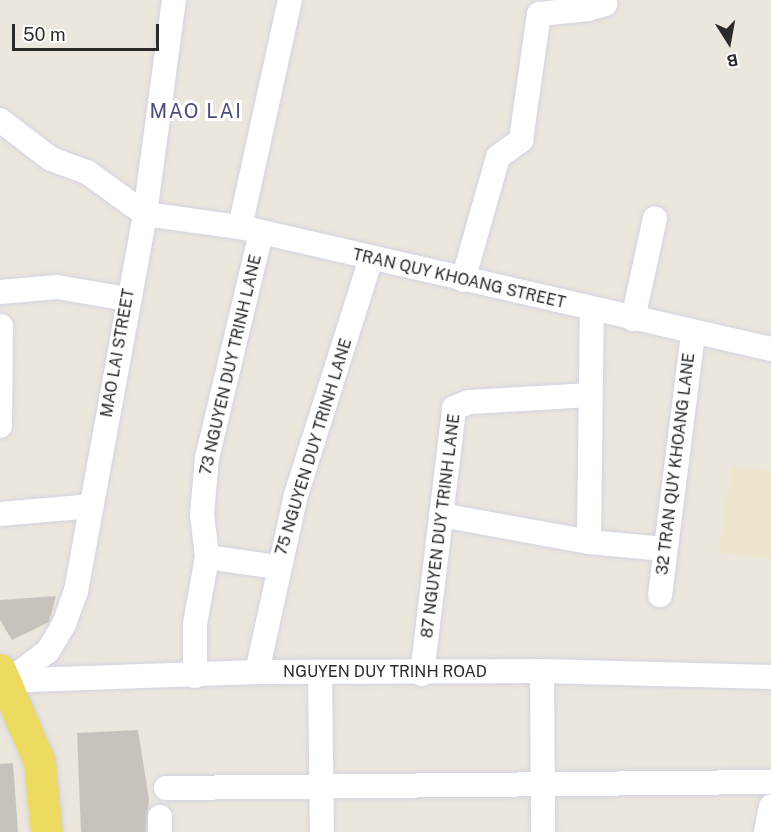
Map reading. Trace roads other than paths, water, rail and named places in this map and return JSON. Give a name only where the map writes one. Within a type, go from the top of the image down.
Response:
[{"type":"main road","points":[[3,677],[40,762],[47,832]]},
{"type":"street","name":"MAO LAI STREET","points":[[3,677],[48,651],[64,624],[92,506],[127,299],[145,214],[174,0]]},
{"type":"street","name":"73 NGUYEN DUY TRINH LANE","points":[[195,676],[195,624],[207,557],[202,514],[207,458],[251,230],[290,0]]},
{"type":"street","points":[[463,280],[498,157],[521,140],[539,14],[588,9],[604,4],[603,0]]},
{"type":"street","points":[[0,120],[51,159],[87,172],[145,214]]},
{"type":"street","name":"TRAN QUY KHOANG STREET","points":[[145,214],[251,230],[771,350]]},
{"type":"street","points":[[633,319],[656,218]]},
{"type":"street","name":"75 NGUYEN DUY TRINH LANE","points":[[257,672],[276,567],[371,258]]},
{"type":"street","points":[[0,292],[57,287],[127,299]]},
{"type":"street","points":[[589,542],[592,310]]},
{"type":"street","points":[[0,426],[1,326]]},
{"type":"street","name":"32 TRAN QUY KHOANG LANE","points":[[660,594],[693,333]]},
{"type":"street","name":"87 NGUYEN DUY TRINH LANE","points":[[422,674],[454,408],[469,402],[591,395]]},
{"type":"street","points":[[0,514],[92,506]]},
{"type":"street","points":[[441,515],[589,542],[664,549]]},
{"type":"street","points":[[207,557],[276,567]]},
{"type":"street","points":[[542,671],[540,784],[543,832]]},
{"type":"street","name":"NGUYEN DUY TRINH ROAD","points":[[3,677],[195,676],[257,672],[422,674],[542,671],[771,677]]},
{"type":"street","points":[[320,673],[322,832]]},
{"type":"street","points":[[166,788],[771,782]]},
{"type":"street","points":[[766,832],[771,806]]},
{"type":"district","name":"MAO LAI","points":[[196,111]]}]
